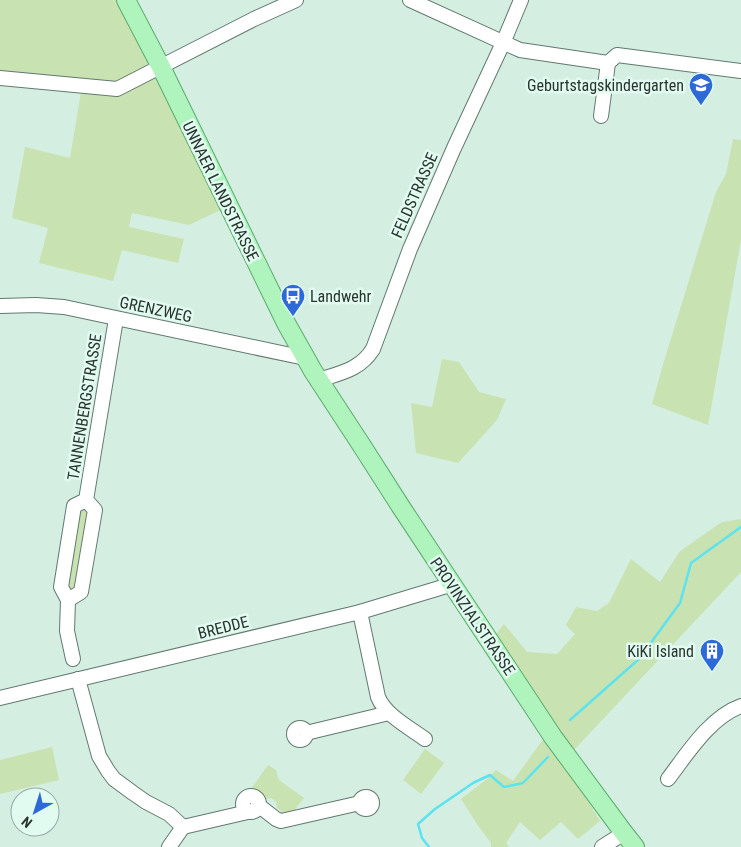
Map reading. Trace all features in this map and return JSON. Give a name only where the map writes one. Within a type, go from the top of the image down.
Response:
[{"type":"main road","name":"UNNAER LANDSTRASSE","points":[[126,0],[286,323],[304,358],[319,380]]},
{"type":"main road","name":"PROVINZIALSTRASSE","points":[[319,380],[553,737],[630,840]]},
{"type":"street","points":[[0,78],[116,89],[296,0]]},
{"type":"street","points":[[410,0],[520,50],[608,63]]},
{"type":"street","name":"FELDSTRASSE","points":[[319,380],[352,369],[362,363],[373,350],[410,248],[521,0]]},
{"type":"street","points":[[601,116],[608,63],[617,55],[741,72]]},
{"type":"street","name":"GRENZWEG","points":[[0,306],[36,305],[64,307],[304,358]]},
{"type":"street","name":"TANNENBERGSTRASSE","points":[[86,500],[116,319]]},
{"type":"street","name":"TANNENBERGSTRASSE","points":[[73,659],[67,631],[68,600],[61,587],[74,506],[86,500]]},
{"type":"street","name":"TANNENBERGSTRASSE","points":[[68,600],[81,592],[95,510],[86,500]]},
{"type":"street","name":"BREDDE","points":[[0,698],[360,612],[452,584]]},
{"type":"street","points":[[360,612],[380,704],[389,713],[425,739]]},
{"type":"street","points":[[78,679],[99,756],[108,771],[114,779],[133,793],[170,814],[182,827]]},
{"type":"street","points":[[668,779],[702,735],[720,718],[741,706]]},
{"type":"street","points":[[306,733],[389,713]]},
{"type":"street","points":[[169,847],[182,827],[255,808],[281,821],[360,804]]},
{"type":"street","points":[[602,847],[630,840]]},
{"type":"green space","points":[[0,0],[126,0],[229,206],[189,225],[132,213],[129,227],[184,239],[178,263],[122,250],[113,281],[39,263],[48,228],[12,218],[25,147],[70,158],[82,86],[0,78]]},
{"type":"green space","points":[[733,139],[741,140],[741,240],[708,425],[652,404],[716,192],[726,174]]},
{"type":"green space","points":[[442,359],[459,362],[479,392],[506,399],[497,420],[458,463],[416,453],[411,403],[432,407]]},
{"type":"green space","points":[[86,503],[93,511],[79,591],[69,597],[63,586],[77,507]]},
{"type":"green space","points":[[741,519],[741,572],[563,760],[600,821],[578,839],[561,822],[540,840],[520,822],[506,843],[509,847],[491,847],[491,843],[461,799],[496,770],[513,781],[554,724],[496,634],[504,624],[527,652],[557,654],[575,634],[566,625],[576,607],[597,611],[609,603],[631,559],[660,582],[680,551],[722,522]]},
{"type":"green space","points":[[52,747],[59,780],[30,787],[10,787],[10,792],[0,794],[0,760]]},
{"type":"green space","points":[[425,749],[444,763],[421,794],[403,780]]},
{"type":"green space","points":[[268,765],[276,770],[279,780],[304,798],[289,817],[277,808],[276,802],[271,798],[265,799],[251,789]]},
{"type":"waterway","points":[[570,720],[639,659],[680,603],[691,563],[741,527]]},
{"type":"waterway","points":[[429,847],[422,838],[418,824],[435,809],[473,783],[490,775],[504,787],[523,783],[548,757]]},
{"type":"place","name":"Geburtstagskindergarten","points":[[701,106]]},
{"type":"place","name":"Landwehr","points":[[293,317]]},
{"type":"place","name":"KiKi Island","points":[[712,672]]}]
